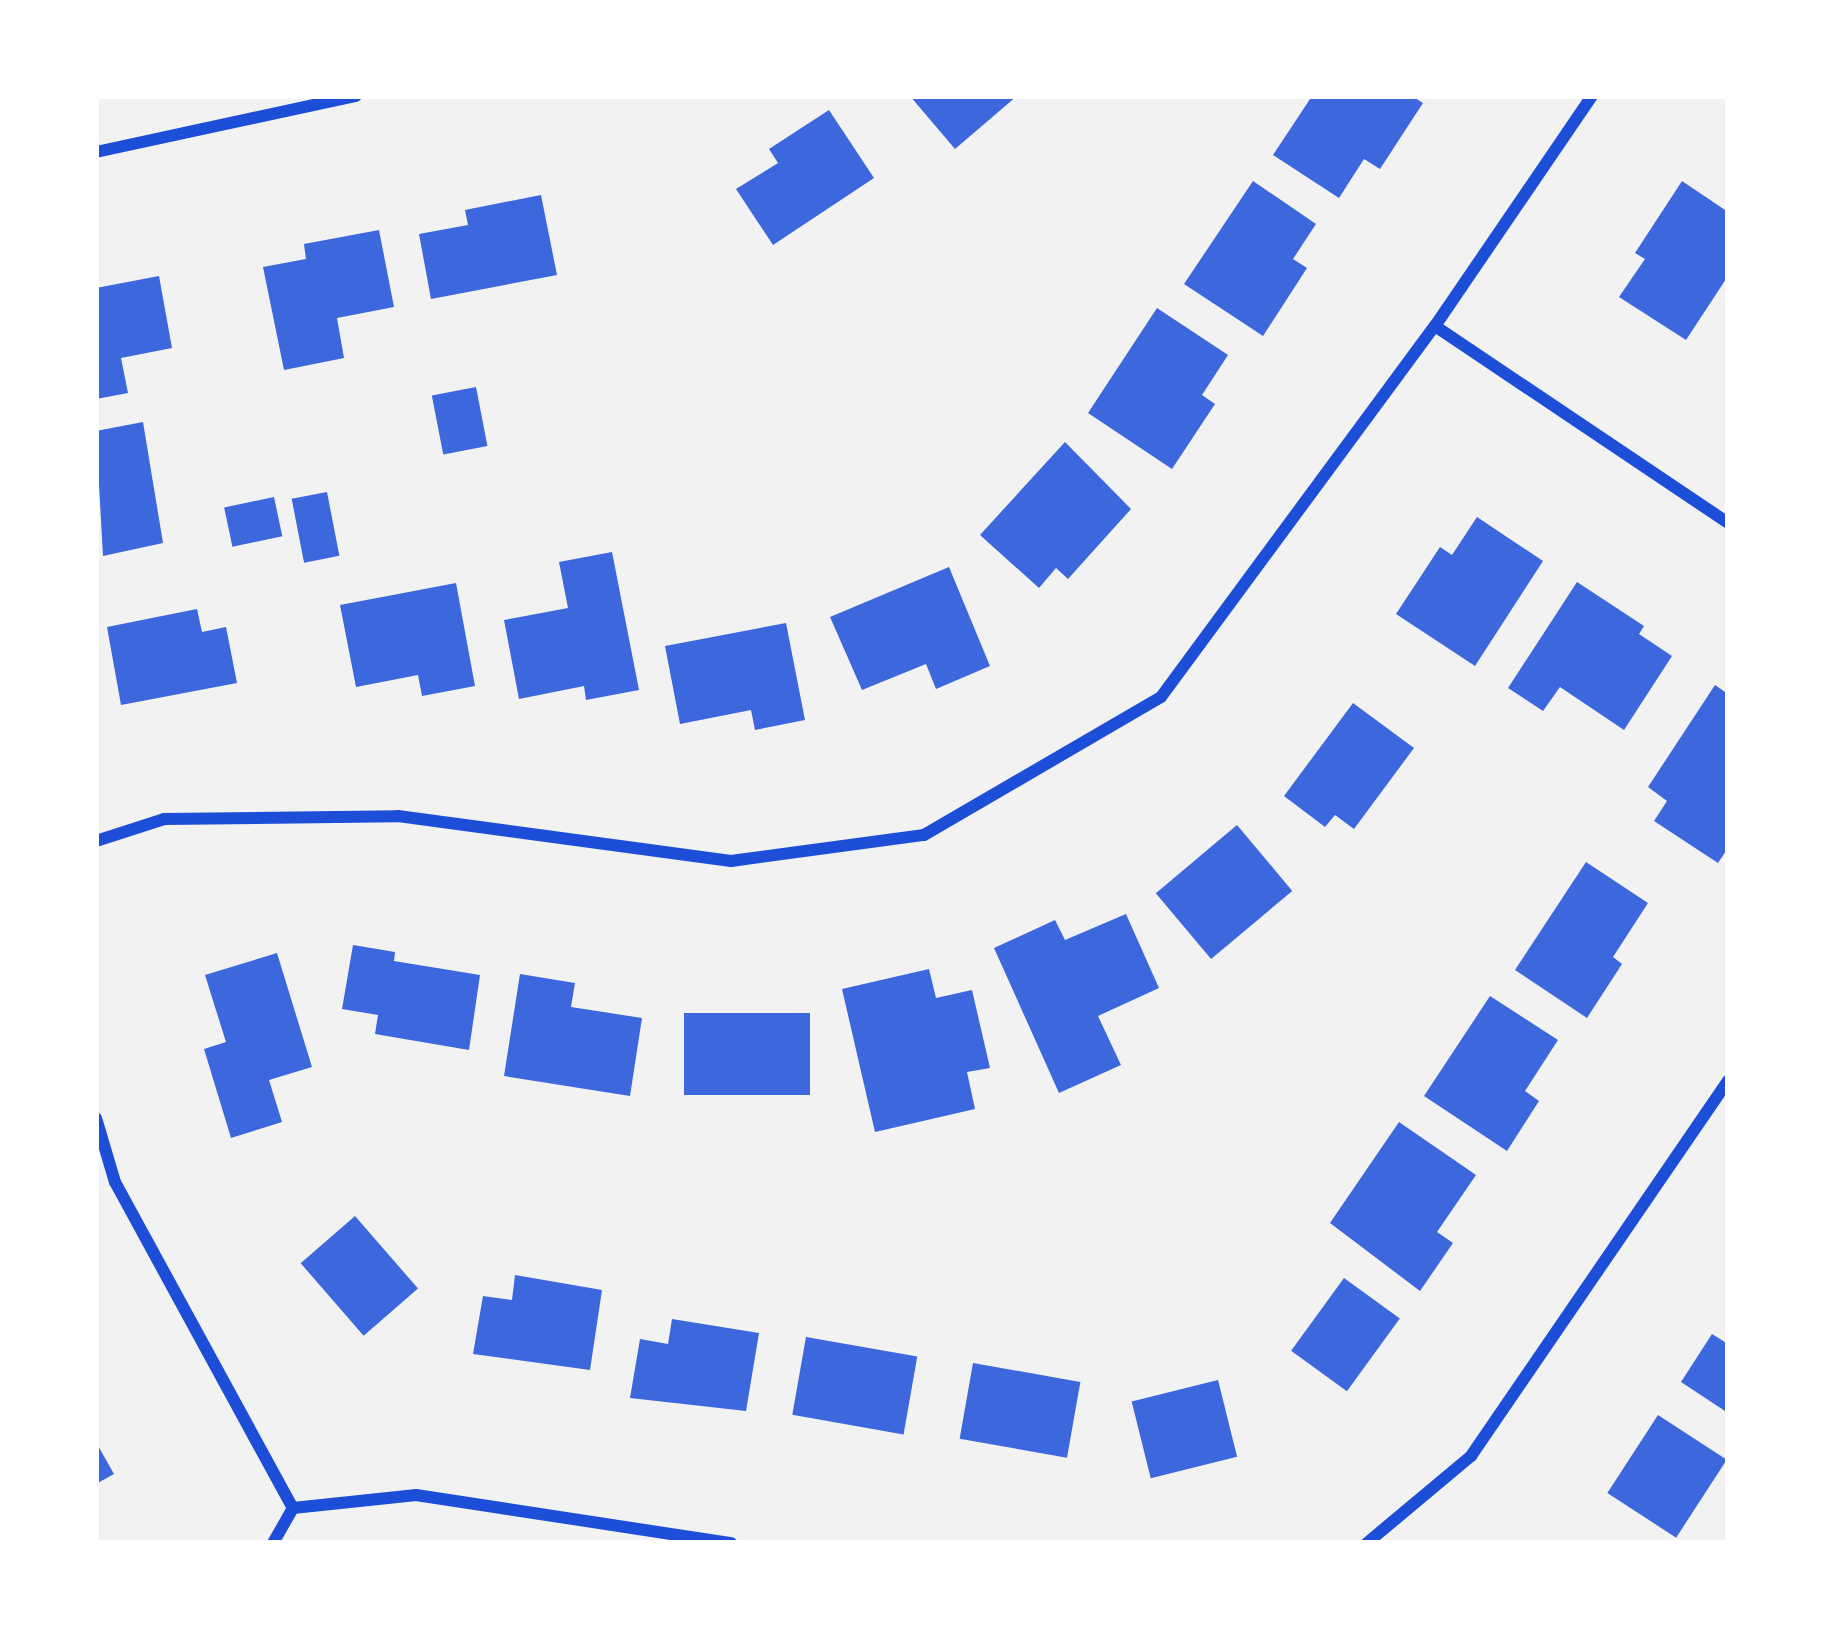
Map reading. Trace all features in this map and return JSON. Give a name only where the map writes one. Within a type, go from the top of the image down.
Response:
[{"type":"street","points":[[96,152],[356,96]]},
{"type":"street","points":[[96,842],[164,819],[398,816],[730,861],[924,835],[1161,697],[1435,326],[1592,96]]},
{"type":"street","points":[[1435,326],[1728,523]]},
{"type":"street","points":[[1367,1543],[1471,1456],[1728,1081]]},
{"type":"street","points":[[96,1118],[115,1182],[292,1508]]},
{"type":"street","points":[[292,1508],[416,1495],[731,1543]]},
{"type":"street","points":[[274,1543],[292,1508]]},
{"type":"building","points":[[910,96],[1017,96],[955,149]]},
{"type":"building","points":[[1312,96],[1412,96],[1423,103],[1380,169],[1364,159],[1339,198],[1273,155]]},
{"type":"building","points":[[829,110],[874,178],[773,245],[736,189],[778,163],[769,149]]},
{"type":"building","points":[[1253,181],[1316,224],[1293,259],[1307,268],[1263,336],[1184,284]]},
{"type":"building","points":[[1682,181],[1728,212],[1728,276],[1686,340],[1619,297],[1645,259],[1635,253]]},
{"type":"building","points":[[541,195],[557,275],[431,299],[419,234],[468,225],[465,210]]},
{"type":"building","points":[[379,230],[394,307],[337,318],[344,358],[284,370],[263,267],[306,259],[304,244]]},
{"type":"building","points":[[159,276],[172,348],[121,358],[128,393],[96,399],[96,288]]},
{"type":"building","points":[[1157,308],[1228,355],[1202,395],[1215,404],[1172,469],[1088,413]]},
{"type":"building","points":[[476,387],[487,446],[443,454],[432,396]]},
{"type":"building","points":[[143,422],[163,543],[103,556],[96,431]]},
{"type":"building","points":[[1065,442],[1131,509],[1068,579],[1056,568],[1039,588],[980,535]]},
{"type":"building","points":[[327,492],[339,556],[304,563],[292,499]]},
{"type":"building","points":[[274,497],[282,536],[232,547],[224,508]]},
{"type":"building","points":[[1477,517],[1543,561],[1475,666],[1396,614],[1440,547],[1452,555]]},
{"type":"building","points":[[612,552],[639,690],[586,700],[584,686],[519,699],[504,620],[568,608],[559,562]]},
{"type":"building","points":[[949,567],[990,666],[936,689],[926,664],[862,690],[830,617]]},
{"type":"building","points":[[1577,582],[1644,626],[1639,634],[1672,656],[1624,730],[1560,687],[1543,711],[1508,688]]},
{"type":"building","points":[[456,583],[475,686],[422,696],[418,675],[356,687],[340,605]]},
{"type":"building","points":[[197,609],[202,632],[226,627],[237,683],[121,705],[107,627]]},
{"type":"building","points":[[786,623],[805,720],[755,730],[751,710],[680,724],[665,646]]},
{"type":"building","points":[[1715,685],[1728,694],[1728,848],[1718,863],[1654,821],[1667,801],[1648,787]]},
{"type":"building","points":[[1353,703],[1414,748],[1354,829],[1335,815],[1325,827],[1284,796]]},
{"type":"building","points":[[1237,825],[1292,891],[1211,959],[1156,893]]},
{"type":"building","points":[[1586,862],[1648,903],[1613,957],[1622,964],[1587,1018],[1515,970]]},
{"type":"building","points":[[1126,914],[1159,988],[1098,1016],[1121,1065],[1059,1093],[994,948],[1055,920],[1065,940]]},
{"type":"building","points":[[353,945],[395,952],[394,961],[480,975],[469,1050],[375,1034],[378,1015],[342,1009]]},
{"type":"building","points":[[277,953],[312,1067],[269,1080],[282,1122],[231,1138],[204,1049],[226,1042],[205,975]]},
{"type":"building","points":[[929,969],[936,998],[972,990],[990,1068],[967,1072],[975,1109],[875,1132],[842,989]]},
{"type":"building","points":[[520,974],[575,983],[571,1007],[642,1018],[630,1096],[504,1076]]},
{"type":"building","points":[[1490,996],[1558,1040],[1525,1091],[1539,1101],[1507,1151],[1424,1096]]},
{"type":"building","points":[[684,1013],[810,1013],[810,1095],[684,1095]]},
{"type":"building","points":[[1399,1122],[1476,1175],[1437,1232],[1453,1243],[1420,1291],[1330,1223]]},
{"type":"building","points":[[355,1216],[418,1288],[364,1336],[301,1263]]},
{"type":"building","points":[[515,1275],[602,1290],[590,1370],[473,1354],[483,1296],[512,1300]]},
{"type":"building","points":[[1344,1278],[1400,1319],[1347,1391],[1291,1351]]},
{"type":"building","points":[[672,1319],[759,1333],[746,1411],[630,1398],[640,1339],[668,1344]]},
{"type":"building","points":[[1712,1334],[1728,1344],[1728,1413],[1681,1382]]},
{"type":"building","points":[[806,1337],[917,1357],[904,1434],[792,1415]]},
{"type":"building","points":[[973,1363],[1080,1382],[1067,1458],[960,1439]]},
{"type":"building","points":[[1218,1380],[1237,1457],[1151,1478],[1132,1402]]},
{"type":"building","points":[[1658,1415],[1727,1460],[1676,1538],[1607,1493]]},
{"type":"building","points":[[96,1442],[114,1474],[96,1484]]}]
